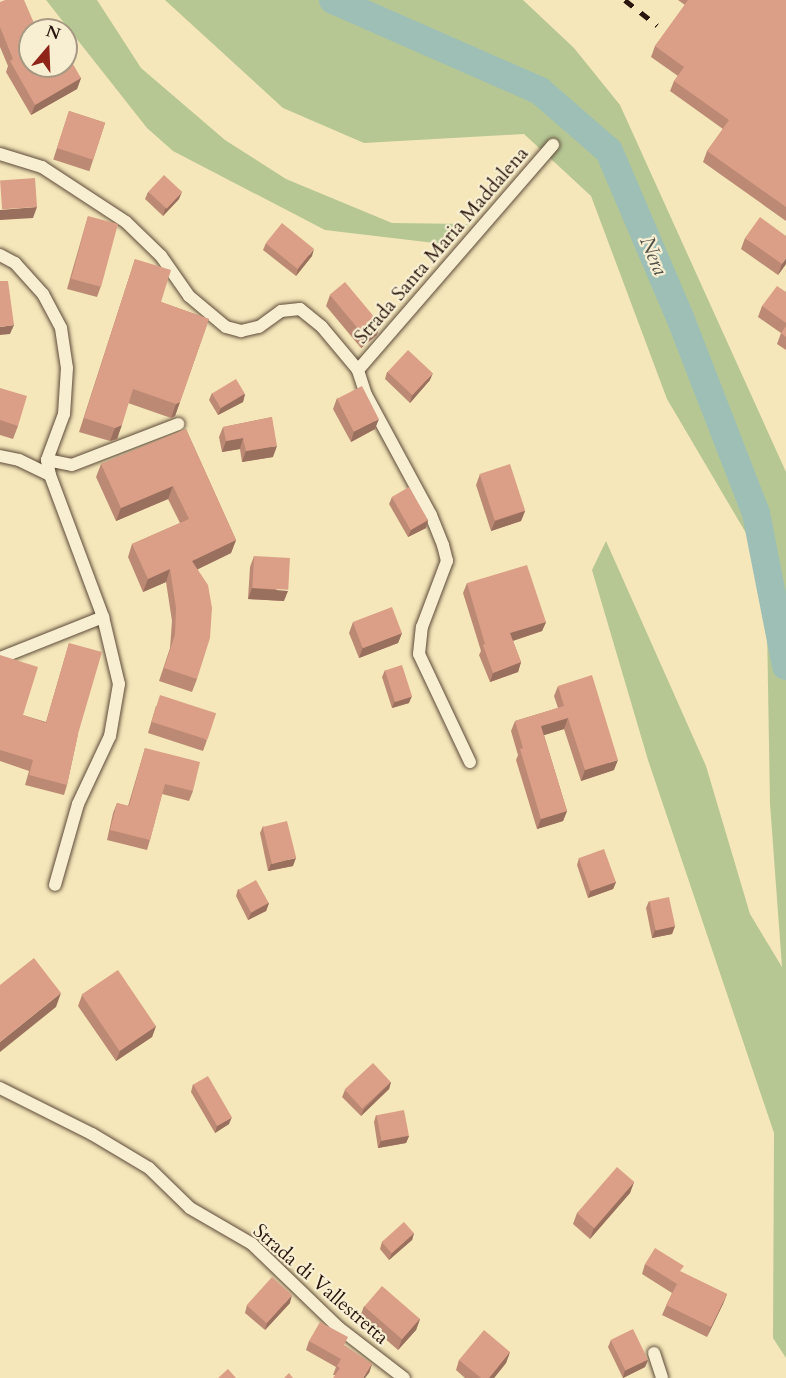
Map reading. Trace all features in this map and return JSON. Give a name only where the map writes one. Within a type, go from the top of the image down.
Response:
[{"type":"street","name":"Strada Santa Maria Maddalena","points":[[358,370],[553,146]]},
{"type":"street","name":"Strada Santa Maria Maddalena","points":[[0,154],[42,167],[126,222],[160,256],[189,296],[226,327],[242,331],[259,327],[281,311],[300,309],[322,327],[358,370],[366,395],[431,515],[443,545],[447,561],[422,627],[418,654],[470,762]]},
{"type":"street","points":[[0,255],[15,263],[43,294],[61,328],[67,368],[64,414],[47,460],[50,475],[104,617],[119,684],[110,736],[78,804],[55,885]]},
{"type":"street","points":[[47,460],[72,465],[178,424]]},
{"type":"street","points":[[0,456],[19,460],[50,475]]},
{"type":"street","points":[[0,658],[104,617]]},
{"type":"street","name":"Strada di Vallestretta","points":[[0,1088],[92,1134],[149,1168],[190,1209],[252,1244],[339,1328],[404,1378]]},
{"type":"street","points":[[654,1353],[662,1378]]},
{"type":"green space","points":[[46,0],[97,0],[141,68],[225,140],[286,179],[392,223],[468,224],[443,244],[325,230],[173,151],[147,128],[78,41],[78,18],[60,18]]},
{"type":"green space","points":[[165,0],[523,0],[574,48],[620,105],[786,472],[786,1358],[773,1338],[774,1133],[648,760],[592,570],[606,541],[706,766],[750,914],[782,967],[770,804],[766,567],[667,399],[591,196],[524,134],[364,143],[283,108]]},
{"type":"building","points":[[24,0],[32,18],[18,18],[18,75],[10,61],[13,59],[0,27],[0,2]]},
{"type":"building","points":[[688,0],[786,0],[786,207],[707,151],[729,120],[674,81],[684,67],[655,46]]},
{"type":"building","points":[[78,73],[81,78],[35,105],[20,78],[78,78]]},
{"type":"building","points":[[69,111],[105,123],[93,160],[57,148]]},
{"type":"building","points":[[164,175],[182,192],[167,209],[148,192]]},
{"type":"building","points":[[35,178],[37,207],[2,209],[0,180]]},
{"type":"building","points":[[88,216],[118,224],[101,287],[71,279]]},
{"type":"building","points":[[760,217],[786,236],[786,258],[782,264],[745,238]]},
{"type":"building","points":[[282,223],[314,249],[298,269],[266,243]]},
{"type":"building","points":[[135,259],[171,270],[161,302],[209,319],[180,402],[176,404],[133,389],[122,425],[115,428],[84,418]]},
{"type":"building","points":[[0,281],[8,281],[14,325],[0,327]]},
{"type":"building","points":[[345,282],[380,324],[365,337],[330,295]]},
{"type":"building","points":[[777,286],[786,292],[786,323],[762,306]]},
{"type":"building","points":[[786,326],[786,337],[781,333]]},
{"type":"building","points":[[408,350],[433,373],[412,395],[388,372]]},
{"type":"building","points":[[236,379],[245,394],[221,408],[212,393]]},
{"type":"building","points":[[362,386],[379,419],[354,432],[337,399]]},
{"type":"building","points":[[0,388],[27,396],[18,426],[0,420]]},
{"type":"building","points":[[272,417],[277,446],[246,451],[243,438],[226,441],[223,427]]},
{"type":"building","points":[[186,429],[236,540],[192,561],[208,585],[212,608],[210,638],[197,679],[164,668],[175,635],[176,608],[170,569],[148,579],[132,544],[189,519],[173,486],[121,508],[101,464]]},
{"type":"building","points":[[510,464],[525,511],[495,520],[480,474]]},
{"type":"building","points":[[409,487],[428,520],[411,530],[392,497]]},
{"type":"building","points":[[254,556],[290,558],[288,590],[252,588]]},
{"type":"building","points":[[527,565],[546,622],[510,633],[521,662],[493,673],[483,645],[485,644],[467,583]]},
{"type":"building","points":[[392,607],[402,633],[363,648],[353,622]]},
{"type":"building","points":[[69,643],[102,652],[78,734],[67,785],[29,775],[33,760],[0,750],[0,655],[38,667],[23,715],[46,723]]},
{"type":"building","points":[[402,665],[412,696],[395,702],[385,671]]},
{"type":"building","points":[[592,675],[618,760],[585,770],[568,718],[541,726],[567,811],[541,819],[520,749],[523,748],[515,721],[564,706],[558,686]]},
{"type":"building","points":[[160,695],[216,713],[207,740],[151,722]]},
{"type":"building","points":[[145,748],[200,762],[193,791],[165,784],[150,840],[110,830],[117,803],[129,806]]},
{"type":"building","points":[[287,821],[296,858],[272,864],[263,827]]},
{"type":"building","points":[[604,849],[616,882],[591,891],[579,858]]},
{"type":"building","points":[[256,880],[269,903],[251,912],[239,890]]},
{"type":"building","points":[[669,897],[675,926],[656,931],[649,901]]},
{"type":"building","points":[[34,958],[61,993],[0,1042],[0,985]]},
{"type":"building","points":[[118,970],[156,1026],[120,1051],[82,995]]},
{"type":"building","points":[[373,1063],[391,1082],[362,1109],[344,1090]]},
{"type":"building","points":[[208,1076],[232,1118],[217,1126],[193,1084]]},
{"type":"building","points":[[404,1110],[409,1136],[381,1141],[377,1115]]},
{"type":"building","points":[[617,1167],[634,1182],[594,1228],[577,1213]]},
{"type":"building","points":[[404,1222],[414,1233],[392,1253],[382,1242]]},
{"type":"building","points":[[655,1248],[684,1266],[680,1271],[727,1294],[711,1327],[666,1305],[677,1284],[645,1264]]},
{"type":"building","points":[[272,1277],[292,1295],[267,1323],[247,1305]]},
{"type":"building","points":[[382,1286],[420,1319],[402,1339],[364,1306]]},
{"type":"building","points":[[320,1322],[348,1337],[344,1345],[372,1364],[363,1378],[333,1378],[340,1368],[337,1366],[341,1359],[309,1341]]},
{"type":"building","points":[[633,1329],[648,1360],[625,1371],[611,1340]]},
{"type":"building","points":[[484,1330],[510,1352],[489,1378],[481,1378],[459,1360]]},
{"type":"building","points":[[228,1369],[236,1378],[218,1378]]},
{"type":"waterway","name":"Nera","points":[[333,0],[540,91],[609,151],[681,320],[756,513],[786,666]]},
{"type":"railway","points":[[625,0],[657,25]]}]
